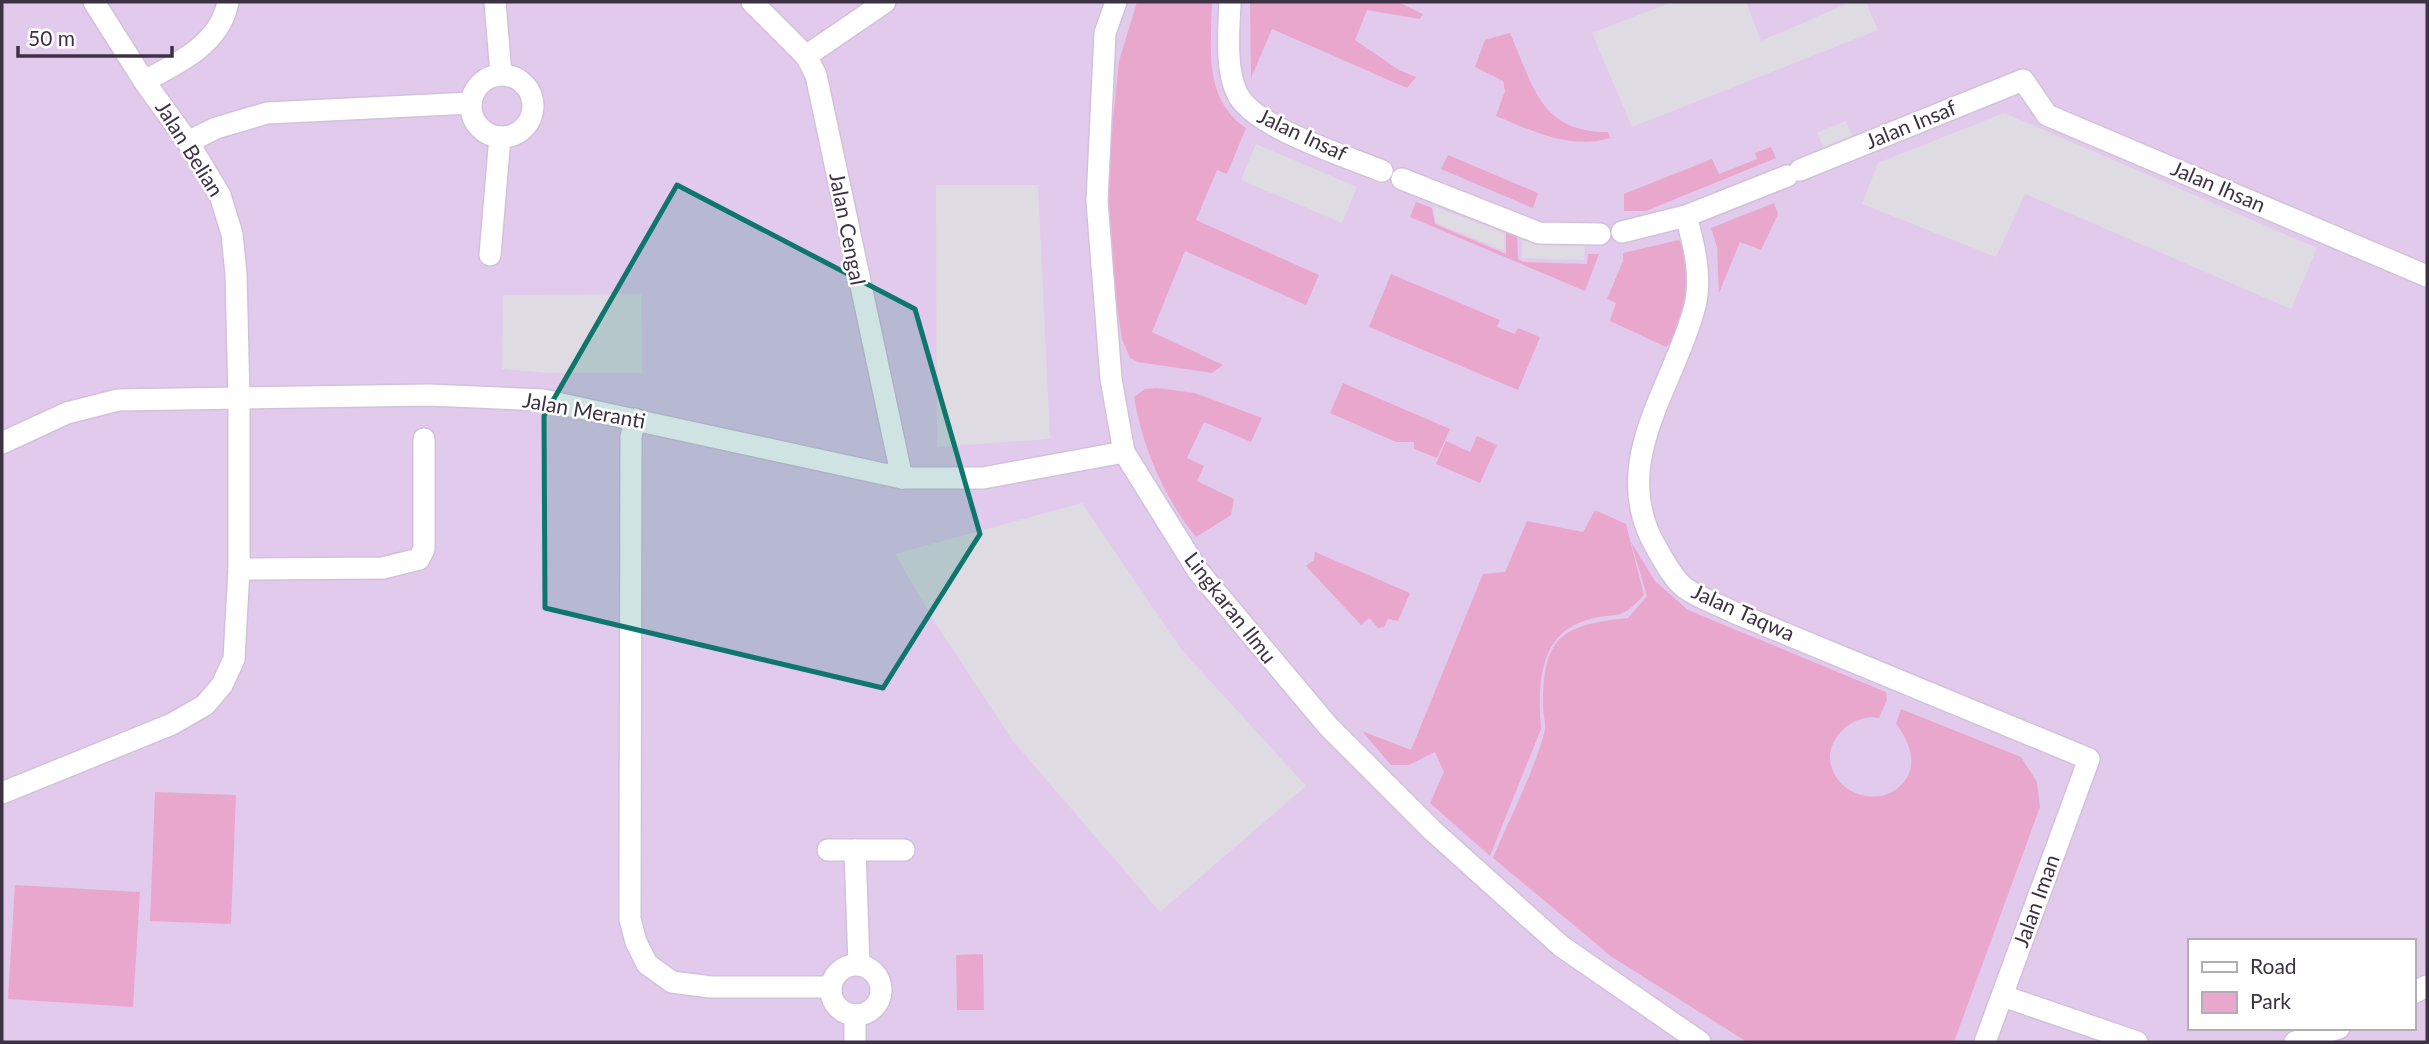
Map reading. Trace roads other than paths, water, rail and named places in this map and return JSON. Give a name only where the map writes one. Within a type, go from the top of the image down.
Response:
[{"type":"street","name":"Jalan Belian","points":[[2,793],[145,737],[205,705],[222,685],[234,659],[239,569],[239,398],[236,274],[232,234],[220,195],[188,142],[144,81],[94,2]]},
{"type":"street","points":[[144,81],[183,61],[210,39],[225,14],[228,2]]},
{"type":"street","points":[[495,2],[501,74]]},
{"type":"street","name":"Jalan Cengal","points":[[752,2],[806,56],[816,75],[902,478]]},
{"type":"street","points":[[806,56],[885,2]]},
{"type":"street","name":"Lingkaran Ilmu","points":[[1116,2],[1105,33],[1097,201],[1111,379],[1124,452],[1198,571],[1328,726],[1433,831],[1560,946],[1700,1042]]},
{"type":"street","name":"Jalan Insaf","points":[[1230,2],[1232,77],[1242,102],[1263,121],[1539,233],[1600,234]]},
{"type":"street","points":[[501,74],[511,76],[528,87],[534,107],[532,117],[520,133],[500,137],[482,130],[471,113],[471,103],[473,94],[484,80],[501,74]]},
{"type":"street","name":"Jalan Insaf","points":[[1622,232],[1686,216],[2023,80]]},
{"type":"street","name":"Jalan Ihsan","points":[[2023,80],[2047,115],[2427,276]]},
{"type":"street","points":[[188,142],[216,128],[267,113],[471,103]]},
{"type":"street","points":[[490,255],[500,137]]},
{"type":"street","name":"Jalan Taqwa","points":[[1686,216],[1698,273],[1695,305],[1641,451],[1638,480],[1645,528],[1683,587],[1733,612],[2089,759]]},
{"type":"street","name":"Jalan Meranti","points":[[2,443],[67,412],[118,400],[430,395],[543,400],[902,478],[983,478],[1124,452]]},
{"type":"street","points":[[635,419],[631,450],[630,919],[636,942],[647,964],[673,982],[711,987],[830,987]]},
{"type":"street","points":[[239,569],[383,568],[419,559],[425,540],[424,439]]},
{"type":"street","name":"Jalan Iman","points":[[1985,1042],[2089,759]]},
{"type":"street","points":[[828,850],[904,850]]},
{"type":"street","points":[[855,850],[859,965]]},
{"type":"street","points":[[859,965],[873,971],[881,991],[875,1006],[855,1015],[847,1013],[834,1003],[830,987],[837,973],[843,968],[859,965]]},
{"type":"street","points":[[2003,996],[2137,1042]]},
{"type":"street","points":[[855,1015],[855,1042]]},
{"type":"street","points":[[2295,1042],[2333,1030]]}]
